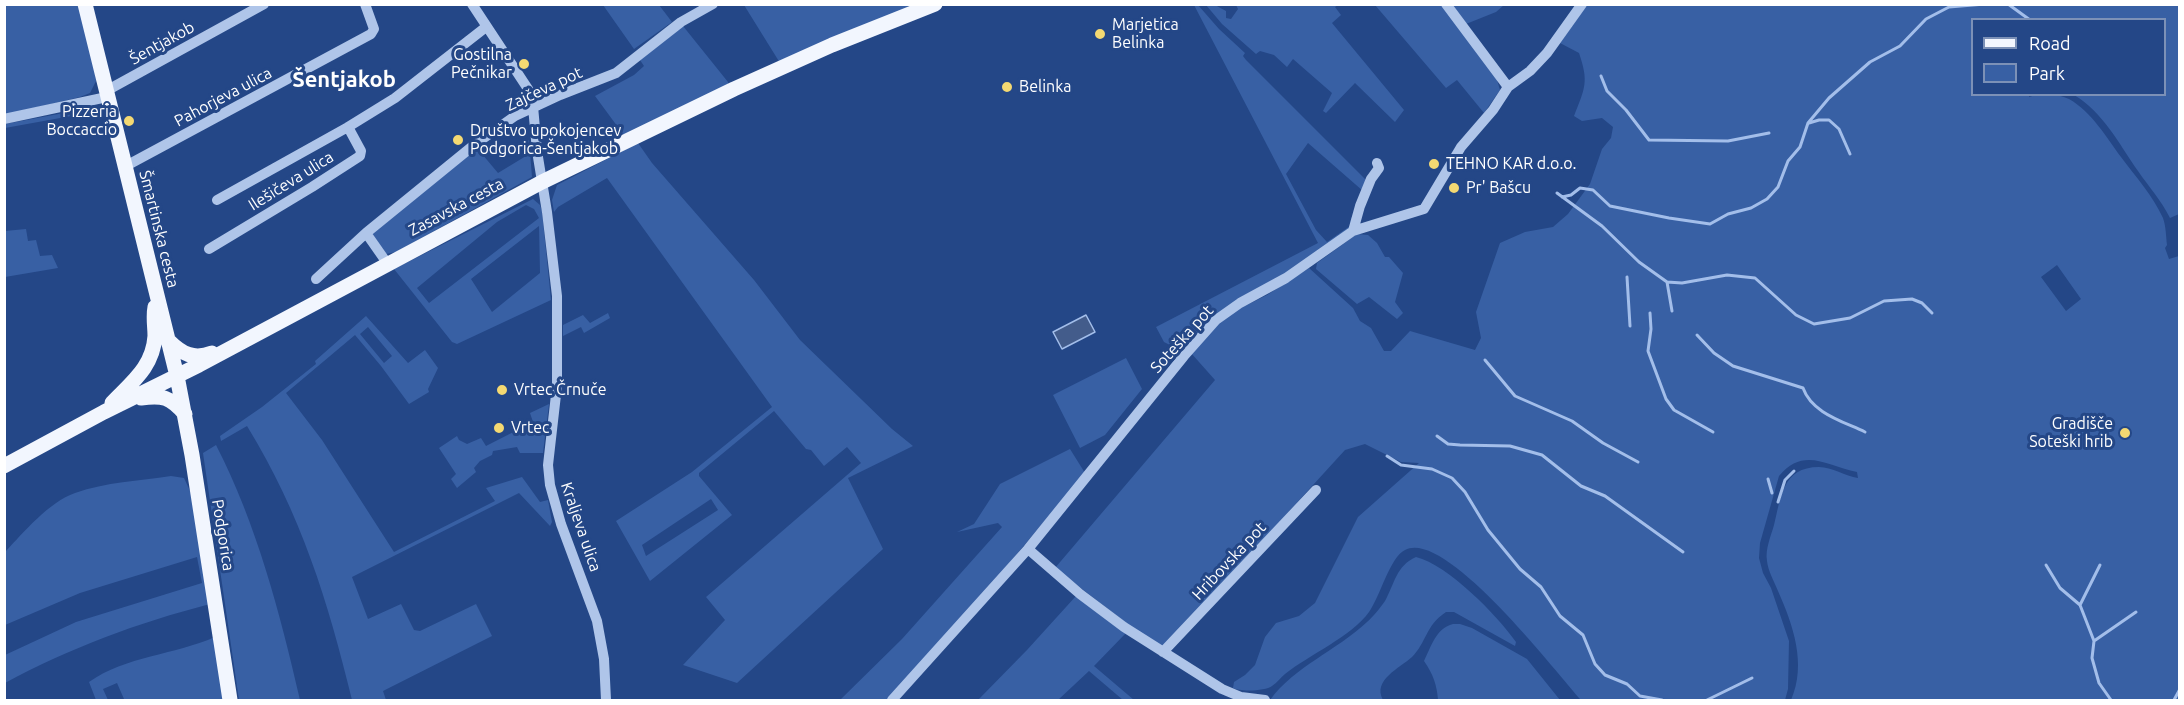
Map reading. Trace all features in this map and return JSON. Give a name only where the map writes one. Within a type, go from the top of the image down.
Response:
[{"type":"main road","points":[[85,4],[107,94]]},
{"type":"main road","name":"Zasavska cesta","points":[[4,466],[542,182],[756,79],[832,45],[935,4]]},
{"type":"main road","name":"Šmartinska cesta","points":[[107,94],[177,376]]},
{"type":"main road","points":[[104,412],[138,379],[147,364],[153,350],[154,312],[157,296]]},
{"type":"main road","points":[[169,341],[194,357],[202,357],[232,347]]},
{"type":"main road","name":"Podgorica","points":[[177,376],[231,700]]},
{"type":"main road","points":[[130,399],[164,397],[185,414]]},
{"type":"street","name":"Šentjakob","points":[[4,119],[107,94],[264,4]]},
{"type":"street","name":"Pahorjeva ulica","points":[[124,167],[371,34],[374,28],[365,4]]},
{"type":"street","points":[[472,4],[531,92],[542,182]]},
{"type":"street","name":"Zajčeva pot","points":[[316,279],[366,233],[474,145],[515,116],[616,73],[681,22],[713,4]]},
{"type":"street","points":[[1446,4],[1508,87]]},
{"type":"street","name":"Soteška pot","points":[[892,700],[1028,549],[1184,356],[1216,320],[1240,303],[1286,278],[1353,231],[1424,209],[1461,147],[1493,110],[1508,87],[1530,71],[1546,53],[1582,4]]},
{"type":"street","name":"Ilešičeva ulica","points":[[217,200],[348,127],[403,93],[486,27]]},
{"type":"street","name":"Ilešičeva ulica","points":[[209,249],[360,156],[361,151],[348,127]]},
{"type":"street","points":[[1353,231],[1371,179],[1378,170],[1377,163]]},
{"type":"street","name":"Kraljeva ulica","points":[[542,182],[549,220],[557,306],[556,386],[549,465],[550,485],[557,513],[597,621],[604,659],[606,700]]},
{"type":"street","points":[[366,233],[387,263]]},
{"type":"street","name":"Hribovska pot","points":[[1163,652],[1316,490]]},
{"type":"street","points":[[1028,549],[1080,594],[1124,627],[1163,652],[1222,689],[1241,696],[1265,700]]},
{"type":"green space","points":[[1452,4],[1504,5],[1496,12],[1466,24]]},
{"type":"green space","points":[[4,5],[79,5],[94,62],[96,81],[90,93],[5,115]]},
{"type":"green space","points":[[603,5],[659,5],[672,22],[634,49]]},
{"type":"green space","points":[[744,5],[919,5],[780,63]]},
{"type":"green space","points":[[1194,5],[1198,5],[1245,53],[1243,56],[1246,60],[1366,180],[1363,191],[1308,143],[1286,174],[1316,230],[1327,242],[1350,226],[1351,218],[1355,215],[1354,224],[1312,258],[1225,310],[1189,347],[1180,350],[1164,342],[1156,327],[1318,243]]},
{"type":"green space","points":[[1206,5],[1215,5],[1226,11],[1226,18],[1231,19],[1238,9],[1236,5],[1338,5],[1335,7],[1341,15],[1332,23],[1404,110],[1395,122],[1355,83],[1326,113],[1323,111],[1332,93],[1293,59],[1287,67],[1274,55],[1260,51],[1256,54],[1222,24]]},
{"type":"green space","points":[[1375,5],[1442,5],[1495,73],[1500,90],[1484,113],[1457,80],[1446,88]]},
{"type":"green space","points":[[1587,5],[2179,5],[2179,214],[2170,218],[2110,129],[2094,110],[2075,96],[2166,96],[2166,18],[1971,18],[1971,96],[2059,96],[2077,104],[2098,125],[2159,210],[2164,221],[2167,245],[2165,248],[2169,259],[2179,256],[2179,700],[1791,700],[1798,673],[1796,645],[1789,617],[1769,568],[1767,556],[1782,495],[1790,478],[1807,468],[1824,467],[1858,478],[1857,472],[1816,461],[1797,462],[1779,476],[1760,543],[1759,558],[1763,573],[1771,588],[1789,641],[1788,689],[1785,700],[1581,700],[1524,634],[1471,580],[1446,560],[1423,549],[1405,550],[1400,554],[1369,612],[1352,629],[1283,675],[1269,688],[1247,690],[1233,688],[1234,682],[1255,665],[1265,637],[1276,623],[1299,616],[1315,603],[1358,517],[1419,463],[1401,462],[1365,444],[1345,450],[1165,647],[1152,643],[1055,568],[1215,380],[1191,353],[1220,322],[1309,268],[1353,308],[1360,321],[1371,328],[1384,351],[1391,351],[1410,331],[1475,350],[1481,338],[1476,312],[1500,243],[1525,232],[1553,227],[1568,214],[1590,184],[1602,149],[1611,138],[1613,127],[1602,118],[1582,121],[1574,116],[1585,78],[1579,53],[1560,43]],"holes":[[[2057,265],[2081,299],[2066,311],[2041,277]]]},
{"type":"green space","points":[[683,26],[728,82],[728,86],[623,134],[595,96],[634,75],[644,66],[640,60]]},
{"type":"green space","points":[[96,107],[99,111],[5,128],[5,124]]},
{"type":"green space","points":[[529,140],[532,177],[396,252],[386,254],[372,233],[477,148],[498,173],[526,156],[520,146]]},
{"type":"green space","points":[[638,143],[652,163],[754,280],[800,340],[892,429],[913,446],[848,478],[883,549],[737,683],[683,665],[725,620],[706,597],[861,463],[847,447],[824,466],[811,450],[806,449],[774,411],[699,473],[699,476],[732,515],[650,581],[616,521],[692,472],[772,407],[607,178],[558,207],[554,212],[552,200],[557,185]],"holes":[[[711,499],[718,510],[646,556],[642,545]]]},
{"type":"green space","points":[[533,199],[540,205],[542,211],[551,300],[457,344],[452,342],[394,269]],"holes":[[[526,205],[534,209],[539,218],[429,303],[417,288],[497,222]],[[539,226],[540,273],[492,312],[471,279]]]},
{"type":"green space","points":[[26,229],[28,241],[36,240],[40,256],[52,255],[58,268],[5,277],[5,231]]},
{"type":"green space","points":[[1357,234],[1368,235],[1377,243],[1385,257],[1389,257],[1403,273],[1395,302],[1403,313],[1397,319],[1369,297],[1357,304],[1316,269],[1317,263]]},
{"type":"green space","points":[[608,313],[610,318],[584,333],[581,327],[563,336],[563,325],[583,315],[590,323]]},
{"type":"green space","points":[[366,316],[408,363],[425,350],[438,368],[428,389],[429,392],[409,404],[355,335],[286,393],[322,440],[394,552],[495,501],[486,488],[522,477],[540,502],[548,500],[552,522],[550,526],[519,493],[352,577],[368,619],[401,604],[414,630],[420,631],[476,604],[492,636],[383,691],[386,700],[352,700],[333,628],[298,525],[247,426],[221,441],[220,436],[262,407],[316,364],[315,361]],"holes":[[[368,327],[392,356],[384,363],[360,334]]]},
{"type":"green space","points":[[1126,358],[1142,389],[1105,435],[1080,448],[1053,395]]},
{"type":"green space","points":[[549,404],[543,453],[520,453],[517,447],[493,451],[492,455],[480,461],[474,468],[476,472],[457,488],[451,479],[456,474],[439,448],[457,436],[459,440],[467,444],[481,438],[486,446],[533,422],[530,413]]},
{"type":"green space","points":[[216,445],[244,506],[266,570],[300,700],[239,700],[203,453]]},
{"type":"green space","points":[[1070,449],[1085,473],[946,638],[886,700],[840,700],[902,639],[1002,527],[998,523],[957,532],[974,524],[1000,484]]},
{"type":"green space","points":[[171,476],[184,478],[191,493],[210,604],[156,619],[104,638],[29,670],[5,683],[5,655],[76,622],[202,583],[197,557],[80,593],[5,625],[5,552],[37,518],[65,497],[87,489]]},
{"type":"green space","points":[[1416,557],[1442,570],[1471,592],[1508,631],[1516,642],[1515,646],[1454,612],[1446,612],[1430,628],[1421,646],[1412,657],[1384,681],[1381,686],[1383,700],[1270,700],[1291,678],[1369,620],[1385,601],[1400,570]]},
{"type":"green space","points":[[1076,596],[1126,633],[1094,666],[1134,700],[1123,700],[1089,671],[1058,700],[978,700],[1027,650]]},
{"type":"green space","points":[[1453,624],[1472,628],[1527,659],[1560,700],[1438,700],[1434,680],[1424,661],[1438,634]]},
{"type":"green space","points":[[215,637],[224,700],[121,700],[124,699],[117,683],[103,689],[108,700],[96,700],[89,682],[103,673],[134,661]]},
{"type":"shaded area","points":[[1086,315],[1095,332],[1062,349],[1053,332]]},
{"type":"waterway","points":[[1562,197],[1571,195],[1580,188],[1593,190],[1610,206],[1710,224],[1728,214],[1751,208],[1767,199],[1778,187],[1788,161],[1800,147],[1808,123],[1829,98],[1870,62],[1900,46],[1926,19],[1949,7],[1985,4]]},
{"type":"waterway","points":[[2008,4],[2027,18]]},
{"type":"waterway","points":[[1601,76],[1607,91],[1626,110],[1649,140],[1728,141],[1769,133]]},
{"type":"waterway","points":[[1809,123],[1829,120],[1839,129],[1850,154]]},
{"type":"waterway","points":[[1557,193],[1602,226],[1639,262],[1667,282],[1682,283],[1727,275],[1755,278],[1796,315],[1814,324],[1850,318],[1884,301],[1912,299],[1922,303],[1932,313]]},
{"type":"waterway","points":[[1627,277],[1630,326]]},
{"type":"waterway","points":[[1667,282],[1672,311]]},
{"type":"waterway","points":[[1650,313],[1651,329],[1648,351],[1666,399],[1674,410],[1713,432]]},
{"type":"waterway","points":[[1697,335],[1714,353],[1733,366],[1803,388],[1807,397],[1821,410],[1865,432]]},
{"type":"waterway","points":[[1485,360],[1515,396],[1572,421],[1603,443],[1638,462]]},
{"type":"waterway","points":[[1437,436],[1448,444],[1510,446],[1542,455],[1581,486],[1605,496],[1683,552]]},
{"type":"waterway","points":[[1387,456],[1401,465],[1432,469],[1452,478],[1465,492],[1488,530],[1520,569],[1541,587],[1560,616],[1583,635],[1595,664],[1605,675],[1627,684],[1640,696],[1662,700]]},
{"type":"waterway","points":[[1778,502],[1785,480],[1794,471]]},
{"type":"waterway","points":[[1768,479],[1772,493]]},
{"type":"waterway","points":[[2046,565],[2060,588],[2080,605],[2094,641],[2092,658],[2099,683],[2111,700]]},
{"type":"waterway","points":[[2080,605],[2100,565]]},
{"type":"waterway","points":[[2094,641],[2136,612]]},
{"type":"waterway","points":[[1707,700],[1752,678]]},
{"type":"waterway","points":[[2174,700],[2180,689]]},
{"type":"place","name":"Marjetica Belinka","points":[[1100,34]]},
{"type":"place","name":"Gostilna Pečnikar","points":[[524,64]]},
{"type":"place","name":"Belinka","points":[[1007,87]]},
{"type":"place","name":"Pizzeria Boccaccio","points":[[129,121]]},
{"type":"place","name":"Društvo upokojencev Podgorica-Šentjakob","points":[[458,140]]},
{"type":"place","name":"TEHNO KAR d.o.o.","points":[[1434,164]]},
{"type":"place","name":"Pr' Bašcu","points":[[1454,188]]},
{"type":"place","name":"Vrtec Črnuče","points":[[502,390]]},
{"type":"place","name":"Vrtec","points":[[499,428]]},
{"type":"place","name":"Gradišče Soteški hrib","points":[[2125,433]]},
{"type":"district","name":"Šentjakob","points":[[344,80]]}]
